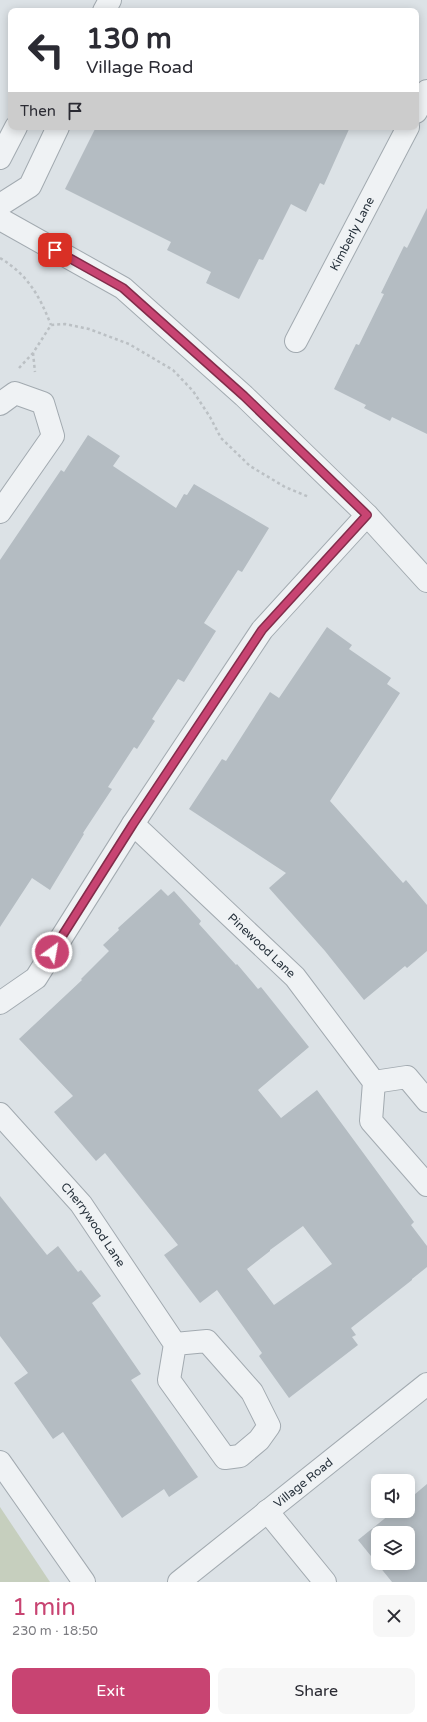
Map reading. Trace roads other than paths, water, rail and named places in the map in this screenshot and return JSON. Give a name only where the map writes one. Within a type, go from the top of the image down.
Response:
[{"type":"street","points":[[419,106],[427,91]]},
{"type":"street","points":[[0,158],[14,130]]},
{"type":"street","points":[[0,204],[30,186],[57,130]]},
{"type":"street","name":"Kimberly Lane","points":[[296,341],[406,130]]},
{"type":"street","points":[[0,219],[123,288],[244,396],[367,515],[427,581]]},
{"type":"street","points":[[0,404],[16,393],[43,403],[53,436],[0,512]]},
{"type":"street","points":[[0,1003],[36,978],[133,824],[262,630],[367,515]]},
{"type":"street","name":"Pinewood Lane","points":[[133,824],[295,977],[374,1082]]},
{"type":"street","points":[[427,1101],[407,1077],[374,1082],[371,1121],[427,1185]]},
{"type":"street","name":"Cherrywood Lane","points":[[0,1114],[81,1204],[175,1344]]},
{"type":"street","points":[[207,1341],[252,1392],[269,1426],[260,1440],[240,1456],[225,1458],[169,1380],[175,1344],[207,1341]]},
{"type":"street","name":"Village Road","points":[[179,1582],[427,1384]]},
{"type":"street","points":[[0,1462],[84,1582]]},
{"type":"street","points":[[267,1511],[326,1582]]}]
